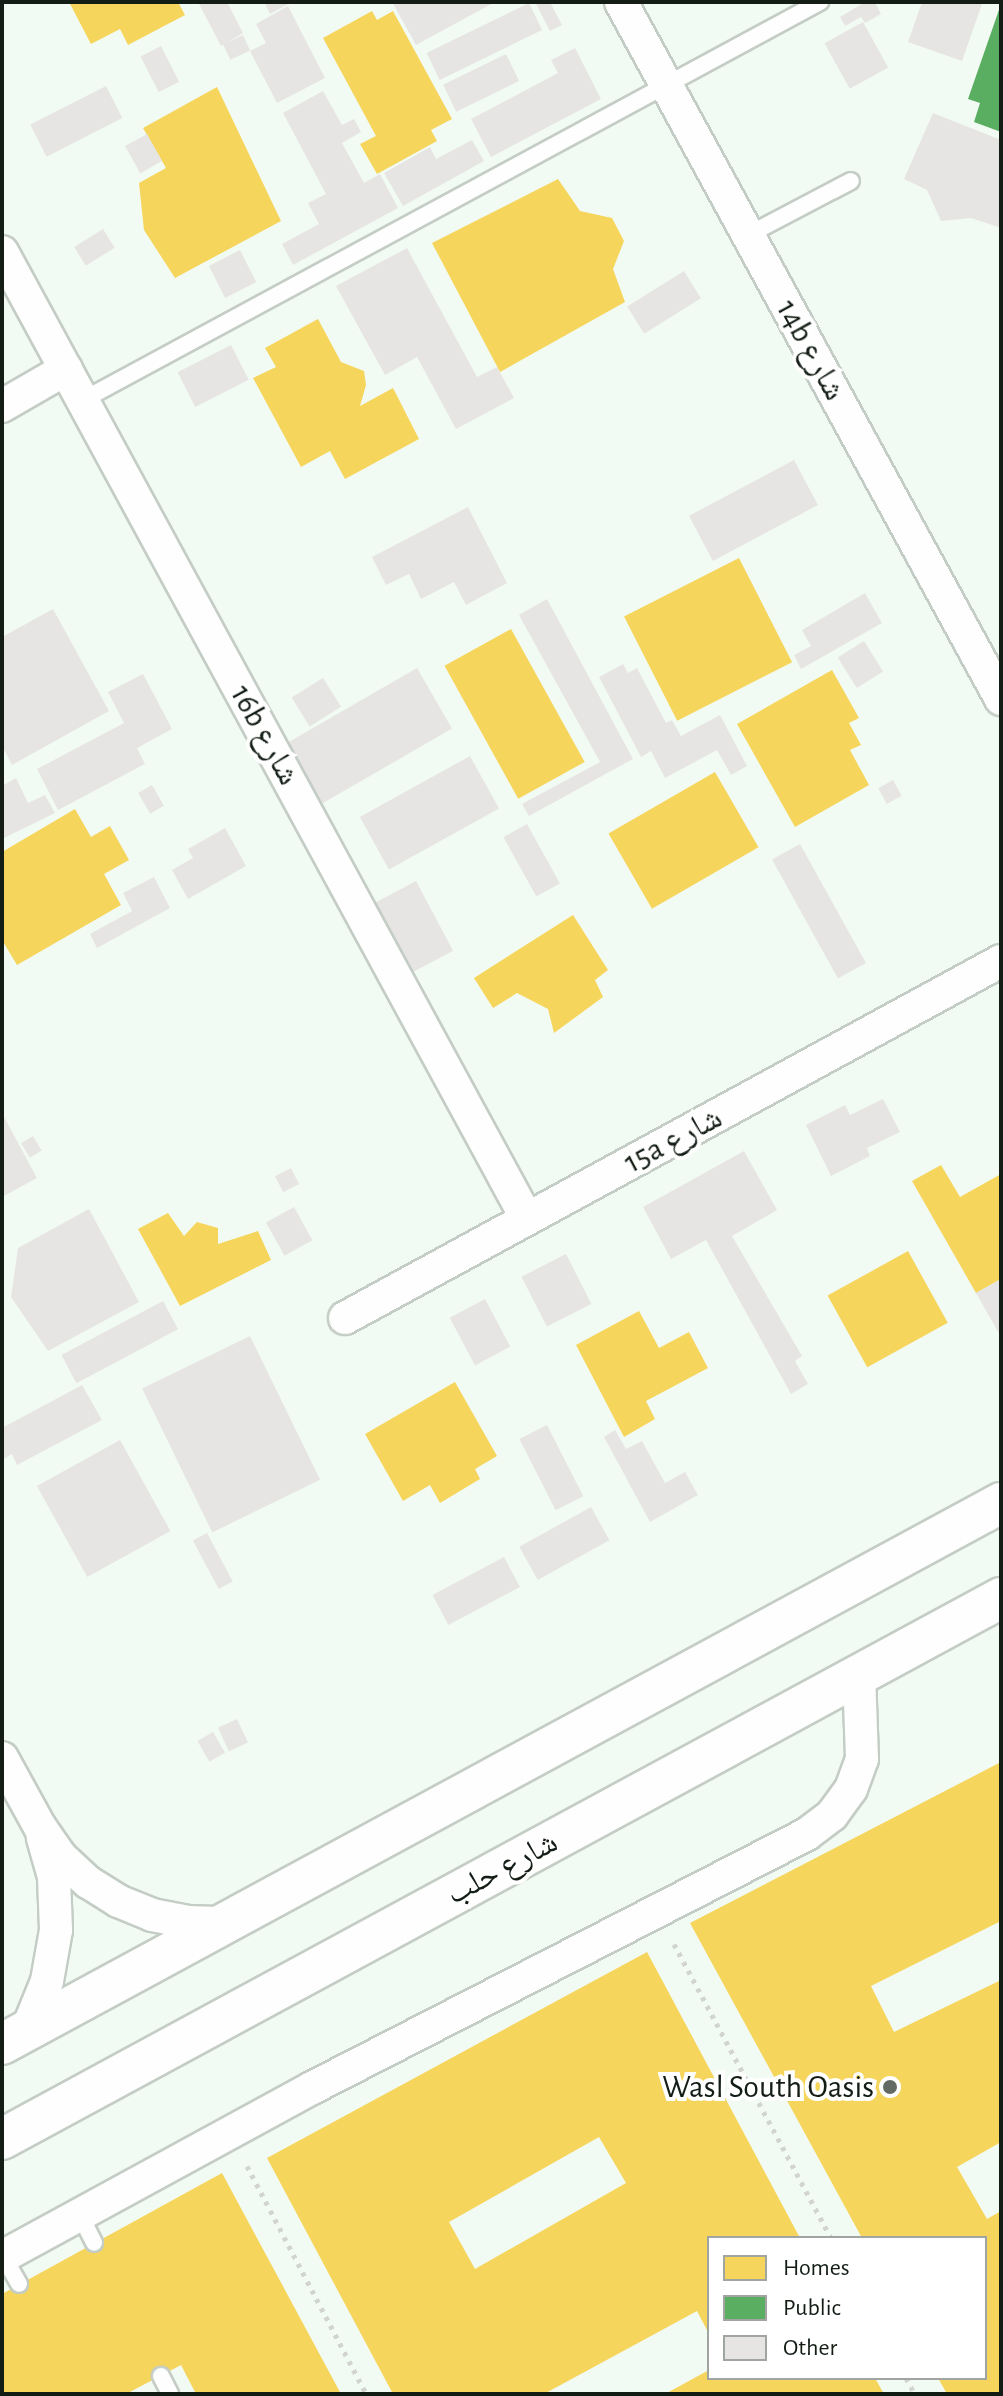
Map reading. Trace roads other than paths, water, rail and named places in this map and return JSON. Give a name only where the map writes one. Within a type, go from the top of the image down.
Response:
[{"type":"street","name":"14b شارع","points":[[621,2],[1001,699]]},
{"type":"street","name":"16b شارع","points":[[2,252],[527,1219]]},
{"type":"street","points":[[2,406],[66,369]]},
{"type":"street","name":"15a شارع","points":[[345,1318],[1001,961]]},
{"type":"street","points":[[15,2037],[1001,1503]]},
{"type":"street","name":"شارع حلب","points":[[2,2139],[1001,1598]]},
{"type":"street","points":[[959,1621],[1001,1621]]},
{"type":"street","points":[[3,2257],[87,2229],[229,2133],[807,1834],[832,1815],[851,1789],[862,1759],[859,1675]]},
{"type":"street","points":[[2,1758],[40,1827],[61,1857],[88,1882],[118,1901],[152,1915],[188,1922],[225,1923]]},
{"type":"street","points":[[15,2037],[47,1981],[56,1930],[54,1877],[40,1827]]},
{"type":"lane","points":[[83,400],[820,2]]},
{"type":"lane","points":[[748,235],[851,181]]},
{"type":"lane","points":[[3,2257],[19,2284]]},
{"type":"lane","points":[[161,2376],[170,2394]]},
{"type":"place","name":"Wasl South Oasis","points":[[890,2087]]}]
